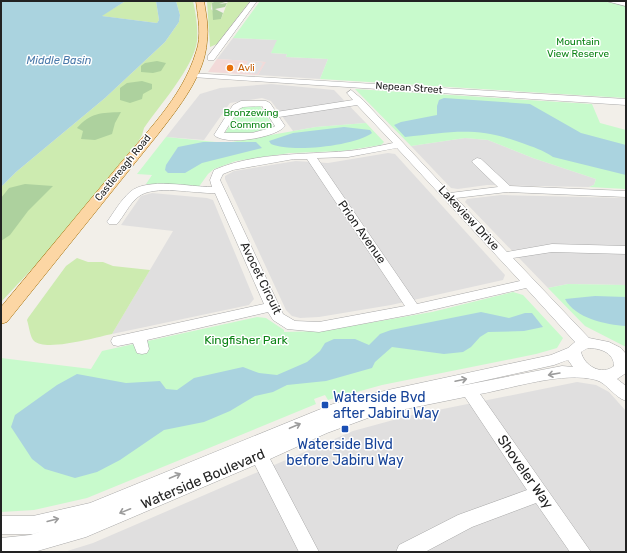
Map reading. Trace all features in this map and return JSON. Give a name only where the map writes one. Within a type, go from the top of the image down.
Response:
[{"type":"main road","name":"Castlereagh Road","points":[[1,318],[149,137],[181,93],[192,74],[201,52],[204,37],[200,1]]},
{"type":"street","points":[[211,58],[254,1]]},
{"type":"street","points":[[609,1],[626,4]]},
{"type":"street","name":"Nepean Street","points":[[192,74],[626,102]]},
{"type":"street","name":"Lakeview Drive","points":[[351,93],[570,326],[580,348],[577,362],[597,374]]},
{"type":"street","points":[[273,115],[360,102]]},
{"type":"street","points":[[263,103],[267,105],[273,115],[280,126],[275,131],[235,137],[223,137],[219,135],[220,131],[239,104],[263,103]]},
{"type":"street","name":"Avocet Circuit","points":[[400,145],[348,154],[311,155],[222,169],[215,176],[219,190],[272,307],[284,322],[292,326],[319,326],[414,309],[530,283]]},
{"type":"street","name":"Prion Avenue","points":[[311,155],[313,162],[414,309]]},
{"type":"street","points":[[477,161],[507,189]]},
{"type":"street","points":[[113,222],[144,177]]},
{"type":"street","points":[[134,193],[152,187],[201,191],[219,190]]},
{"type":"street","points":[[448,196],[507,189],[626,194]]},
{"type":"street","points":[[505,256],[552,248],[626,250]]},
{"type":"street","points":[[118,341],[141,343],[272,307]]},
{"type":"street","points":[[580,348],[600,344],[613,350],[622,359],[624,371]]},
{"type":"street","name":"Waterside Boulevard","points":[[1,525],[33,525],[92,511],[333,410],[388,396],[554,360],[580,348]]},
{"type":"street","name":"Waterside Boulevard","points":[[1,547],[30,548],[86,528],[259,456],[321,428],[375,409],[562,372],[615,374],[624,371]]},
{"type":"street","points":[[597,374],[626,395]]},
{"type":"street","name":"Shoveler Way","points":[[469,391],[581,552]]},
{"type":"street","points":[[259,456],[309,552]]},
{"type":"street","points":[[406,552],[465,521],[540,493]]},
{"type":"street","points":[[30,548],[33,525]]},
{"type":"shaded area","points":[[233,38],[278,40],[271,53],[287,54],[286,57],[328,59],[320,79],[258,75],[265,62],[217,59]]},
{"type":"shaded area","points":[[217,59],[266,62],[258,75],[208,72]]},
{"type":"shaded area","points":[[248,61],[263,63],[257,74],[242,72]]},
{"type":"shaded area","points":[[271,84],[334,90],[366,123],[316,127],[293,131],[271,101],[262,98],[230,103],[204,140],[166,137],[200,94],[220,88]]},
{"type":"shaded area","points":[[465,138],[488,140],[533,158],[596,179],[594,185],[589,187],[487,185],[458,189],[451,188],[411,146]]},
{"type":"shaded area","points":[[388,153],[395,154],[505,275],[503,280],[391,305],[319,317],[300,318],[292,316],[286,310],[225,179],[225,176],[234,171],[296,161],[328,163]]},
{"type":"shaded area","points":[[152,193],[207,198],[213,200],[254,299],[249,305],[112,334],[173,231],[121,225],[141,196]]},
{"type":"shaded area","points":[[501,195],[626,198],[626,285],[568,284],[548,288],[465,202],[467,199]]},
{"type":"shaded area","points":[[577,382],[596,385],[609,392],[626,411],[626,552],[64,552],[93,543],[353,431],[408,416]]},
{"type":"green space","points":[[156,1],[159,20],[157,23],[101,16],[124,2]]},
{"type":"green space","points":[[176,1],[193,1],[197,41],[190,62],[175,86],[144,128],[138,142],[44,256],[1,302],[1,187],[16,172],[105,98],[165,42],[179,22],[180,15]]},
{"type":"green space","points":[[207,1],[216,1],[212,3],[211,9],[221,19],[228,1],[250,1],[217,44],[210,47]]},
{"type":"green space","points":[[216,1],[228,1],[219,4],[227,3],[225,7],[215,9],[223,13],[221,19],[213,20],[212,3]]},
{"type":"green space","name":"Mountain View Reserve","points":[[260,1],[600,1],[626,5],[626,98],[320,79],[328,59],[286,57],[287,54],[271,53],[277,40],[233,38]]},
{"type":"green space","points":[[157,61],[166,63],[161,71],[153,73],[141,72],[141,66],[145,63]]},
{"type":"green space","points":[[142,81],[152,84],[152,89],[143,94],[142,99],[130,103],[120,100],[120,88],[127,83]]},
{"type":"green space","points":[[355,89],[592,104],[600,123],[626,130],[626,189],[589,187],[594,185],[596,179],[533,158],[488,140],[465,138],[411,146]]},
{"type":"green space","name":"Bronzewing Common","points":[[260,106],[274,127],[271,130],[233,135],[225,133],[241,107]]},
{"type":"green space","points":[[121,112],[115,123],[112,134],[95,140],[81,139],[83,131],[77,128],[87,119],[97,114]]},
{"type":"green space","points":[[366,123],[384,142],[381,145],[343,151],[290,153],[236,161],[214,169],[208,174],[198,188],[146,184],[152,175],[137,174],[166,137],[226,143],[316,127]]},
{"type":"green space","points":[[25,184],[53,186],[28,211],[10,235],[1,241],[1,198],[9,188]]},
{"type":"green space","points":[[77,258],[88,262],[103,262],[113,266],[150,270],[112,334],[72,343],[49,345],[40,344],[34,341],[27,320],[66,266]]},
{"type":"green space","points":[[568,284],[626,285],[626,347],[585,326],[548,288]]},
{"type":"green space","name":"Kingfisher Park","points":[[513,292],[523,295],[563,338],[557,348],[536,354],[382,385],[328,400],[325,395],[314,399],[316,404],[87,498],[34,510],[1,512],[1,358],[91,369],[102,351],[257,317],[266,318],[284,330],[284,332],[322,331],[432,312]]},
{"type":"water","name":"Middle Basin","points":[[1,1],[130,1],[124,2],[102,16],[157,23],[159,20],[156,1],[176,1],[180,15],[179,22],[165,42],[105,98],[16,172],[1,187]]},
{"type":"water","points":[[444,98],[530,104],[581,133],[626,145],[626,175],[553,157],[530,146],[491,134],[477,132],[451,132],[405,137],[394,125],[401,122],[437,115],[439,100]]},
{"type":"water","points":[[344,127],[370,130],[372,133],[363,138],[338,145],[323,147],[281,147],[271,144],[269,141],[293,133]]},
{"type":"water","points":[[203,142],[256,142],[262,148],[202,163],[185,173],[168,173],[165,170],[166,165],[178,147]]},
{"type":"water","points":[[595,296],[626,297],[626,326],[609,324],[583,316],[570,306],[565,299]]},
{"type":"water","points":[[481,312],[509,318],[525,313],[532,313],[543,327],[524,331],[488,332],[463,352],[444,354],[392,347],[375,362],[372,368],[326,381],[287,385],[273,392],[255,396],[230,411],[204,422],[164,430],[120,460],[97,472],[75,478],[45,469],[32,459],[11,427],[15,415],[57,385],[77,374],[126,383],[160,381],[166,389],[177,390],[194,378],[243,367],[259,373],[277,375],[307,362],[320,351],[325,343],[334,339],[355,339],[369,345],[380,334],[391,330]]},
{"type":"place","name":"Avli","points":[[230,68]]},
{"type":"place","name":"Waterside Bvd after Jabiru Way","points":[[325,405]]},
{"type":"place","name":"Waterside Blvd before Jabiru Way","points":[[345,429]]}]
